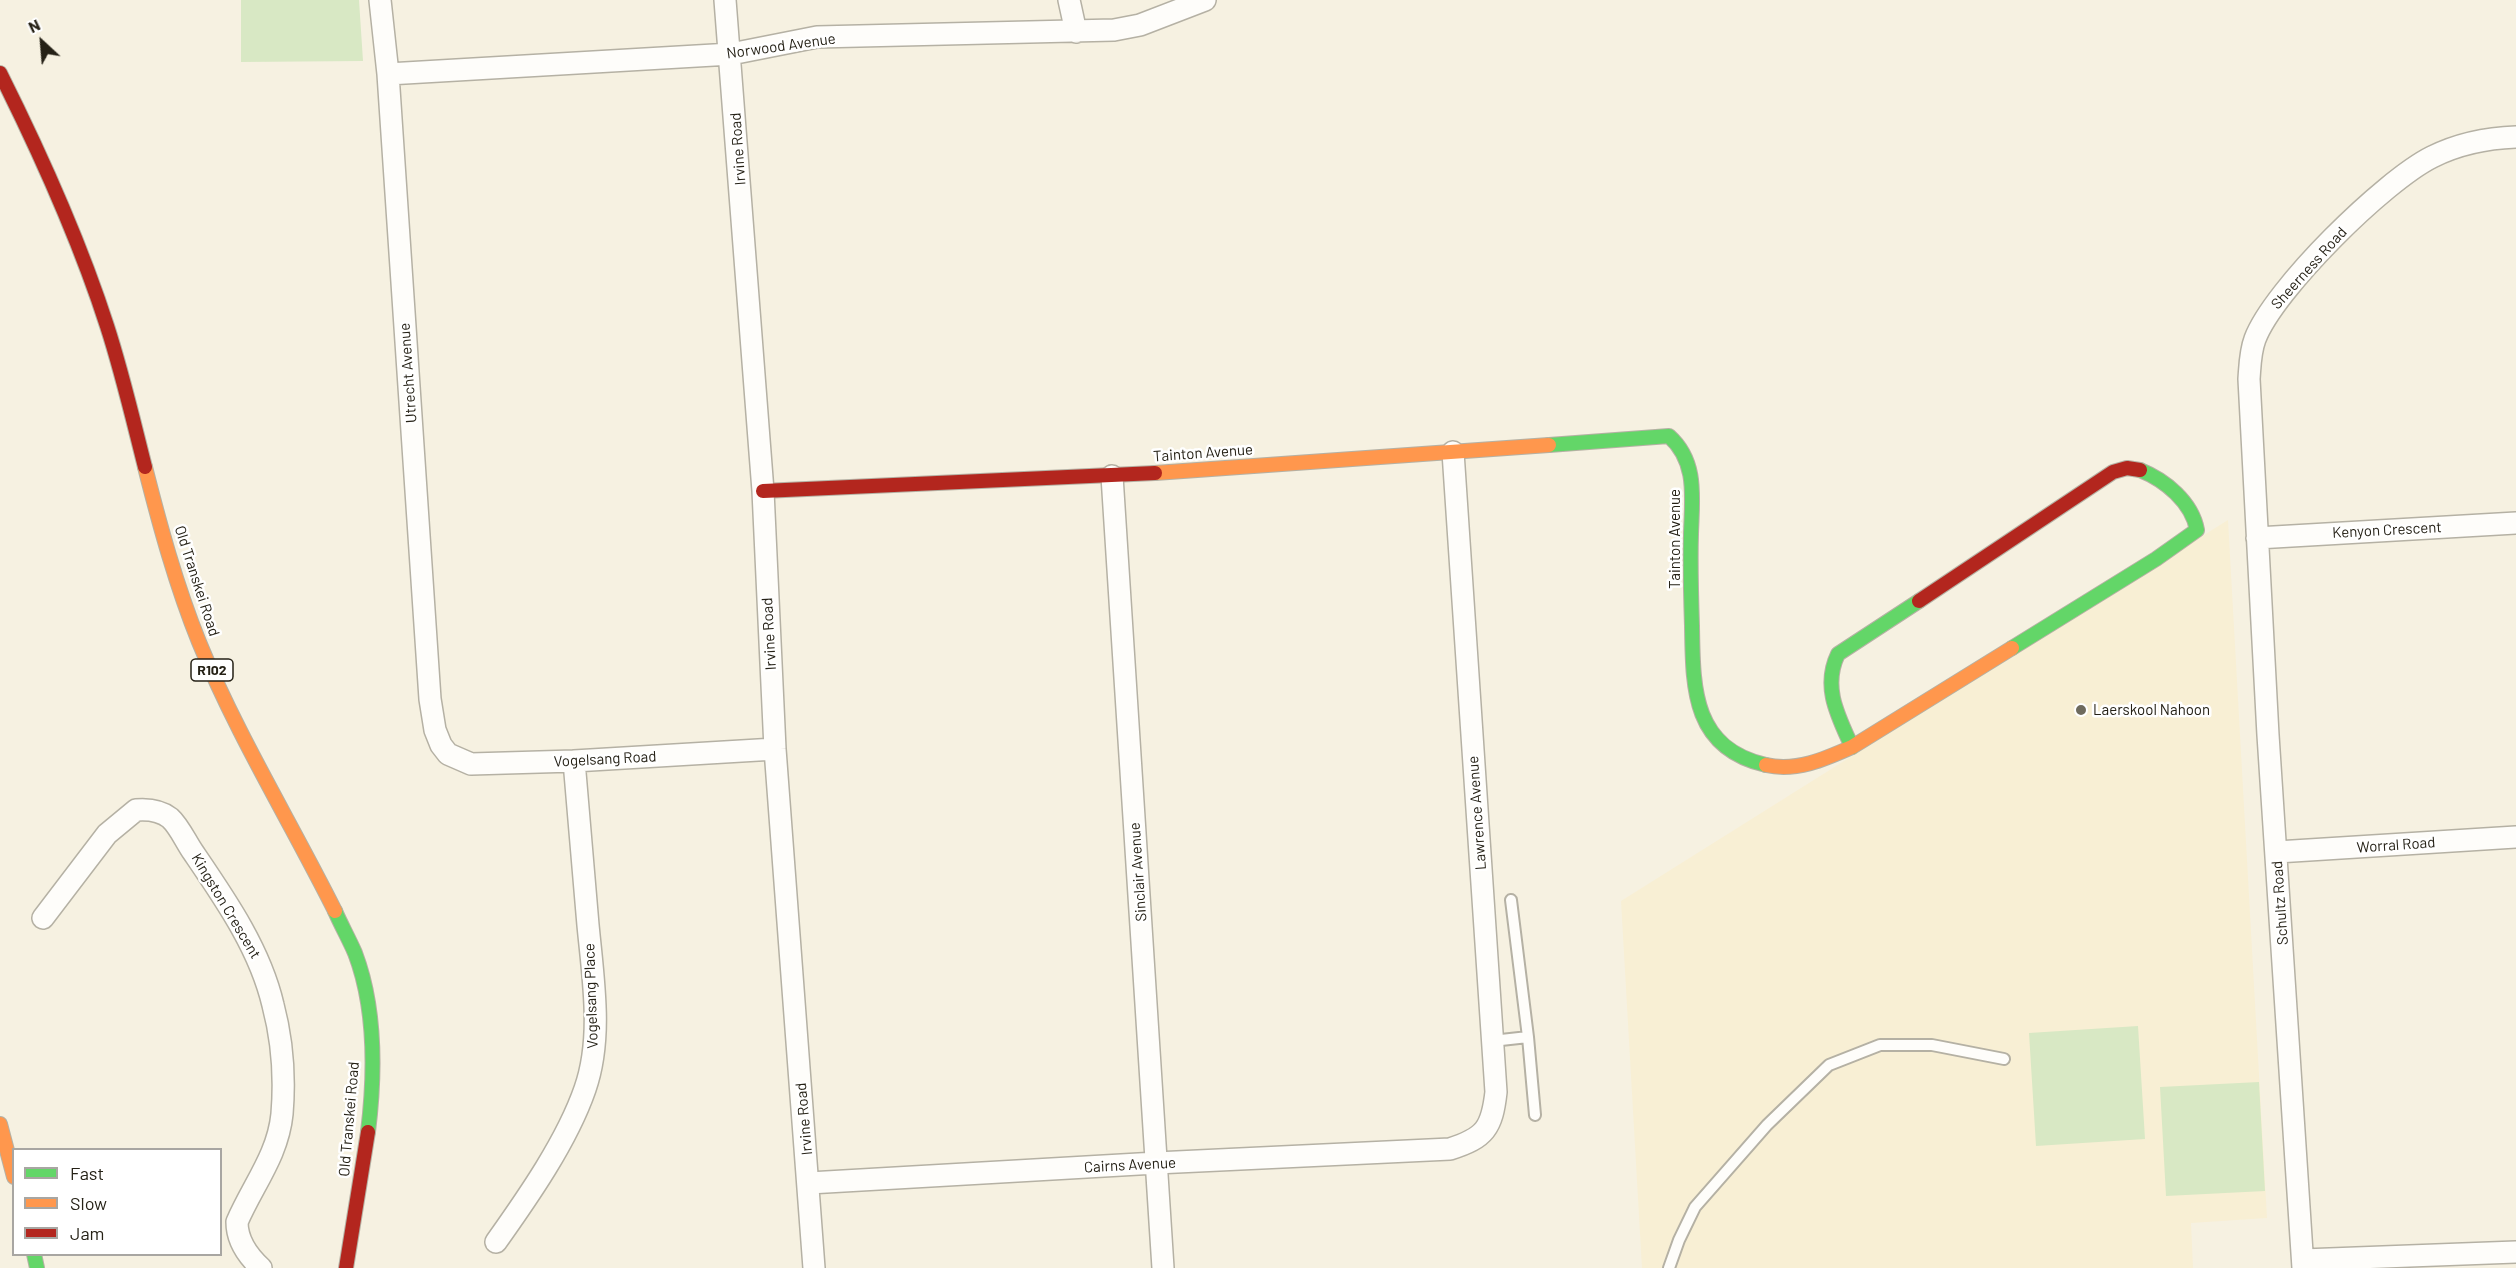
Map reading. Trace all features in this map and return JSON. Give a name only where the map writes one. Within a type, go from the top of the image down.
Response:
[{"type":"main road","name":"Old Transkei Road","points":[[0,73],[27,126],[95,289],[133,418],[168,554],[200,644],[355,954],[367,1002],[371,1032],[372,1079],[366,1141],[346,1268]]},
{"type":"main road","name":"Tainton Avenue","points":[[763,490],[1112,476],[1656,435],[1669,436],[1683,450],[1692,475],[1690,557],[1694,676],[1700,712],[1709,728],[1729,750],[1753,762],[1803,767],[1852,747],[2147,565],[2197,530],[2193,514],[2171,490],[2156,478],[2133,468],[2113,472],[1838,654],[1830,670],[1830,692],[1852,747]]},
{"type":"main road","points":[[0,1124],[12,1169]]},
{"type":"street","name":"Utrecht Avenue","points":[[380,0],[388,74],[430,699],[435,730],[441,746]]},
{"type":"street","name":"Irvine Road","points":[[725,0],[731,54],[763,490],[775,749],[814,1268]]},
{"type":"street","points":[[1069,0],[1076,32]]},
{"type":"street","name":"Norwood Avenue","points":[[388,74],[731,54],[817,37],[1076,32],[1140,25],[1205,0]]},
{"type":"street","name":"Sheerness Road","points":[[2258,538],[2249,379],[2252,350],[2264,321],[2276,302],[2331,239],[2400,177],[2427,159],[2459,146],[2489,139],[2516,137]]},
{"type":"street","name":"Lawrence Avenue","points":[[1450,1149],[1481,1136],[1489,1126],[1496,1092],[1453,452]]},
{"type":"street","name":"Sinclair Avenue","points":[[1112,476],[1163,1268]]},
{"type":"street","name":"Kenyon Crescent","points":[[2258,538],[2516,523]]},
{"type":"street","name":"Schultz Road","points":[[2258,538],[2303,1264]]},
{"type":"street","name":"Vogelsang Road","points":[[441,746],[448,754],[471,764],[574,761],[775,749]]},
{"type":"street","name":"Vogelsang Place","points":[[496,1242],[527,1198],[570,1122],[585,1088],[592,1061],[595,1032],[593,986],[574,761]]},
{"type":"street","name":"Kingston Crescent","points":[[43,918],[107,834],[136,810],[158,811],[171,819],[210,876],[259,959],[274,1005],[282,1063],[283,1098],[280,1134],[273,1154],[237,1222],[237,1233],[261,1268]]},
{"type":"street","name":"Worral Road","points":[[2277,852],[2516,837]]},
{"type":"street","name":"Cairns Avenue","points":[[809,1183],[1450,1149]]},
{"type":"street","points":[[2303,1264],[2516,1252]]},
{"type":"lane","points":[[1511,900],[1535,1115]]},
{"type":"lane","points":[[1492,1041],[1528,1037]]},
{"type":"lane","points":[[1669,1268],[1678,1240],[1695,1207],[1767,1125],[1829,1065],[1880,1045],[1932,1045],[2004,1059]]},
{"type":"shaded area","name":"Laerskool Nahoon","points":[[2228,520],[2267,1218],[2191,1223],[2193,1268],[1642,1268],[1621,901]]},
{"type":"green space","points":[[241,0],[359,0],[363,61],[241,62]]},
{"type":"green space","points":[[2138,1026],[2145,1139],[2036,1146],[2029,1033]]},
{"type":"green space","points":[[2259,1082],[2265,1191],[2166,1196],[2160,1087]]},
{"type":"traffic: fast","points":[[1549,445],[1669,436],[1678,446],[1689,469],[1692,494],[1692,649],[1696,693],[1710,730],[1723,745],[1742,757],[1766,765]]},
{"type":"traffic: fast","points":[[2012,648],[2156,559],[2197,530],[2190,510],[2176,493],[2159,480],[2140,470]]},
{"type":"traffic: fast","points":[[1852,747],[1837,713],[1832,690],[1831,678],[1838,654],[1919,601]]},
{"type":"traffic: fast","points":[[335,911],[355,953],[367,996],[372,1042],[372,1088],[368,1132]]},
{"type":"traffic: fast","points":[[34,1256],[37,1268]]},
{"type":"traffic: slow","points":[[1155,473],[1549,445]]},
{"type":"traffic: slow","points":[[145,467],[169,555],[199,642],[230,711],[335,911]]},
{"type":"traffic: slow","points":[[1766,765],[1799,766],[1852,747],[2012,648]]},
{"type":"traffic: slow","points":[[0,1124],[12,1169]]},
{"type":"traffic: jam","points":[[0,73],[44,166],[84,261],[112,343],[145,467]]},
{"type":"traffic: jam","points":[[1919,601],[2113,472],[2127,468],[2140,470]]},
{"type":"traffic: jam","points":[[763,491],[1155,473]]},
{"type":"traffic: jam","points":[[346,1268],[368,1132]]},
{"type":"place","name":"Laerskool Nahoon","points":[[2081,710]]}]
